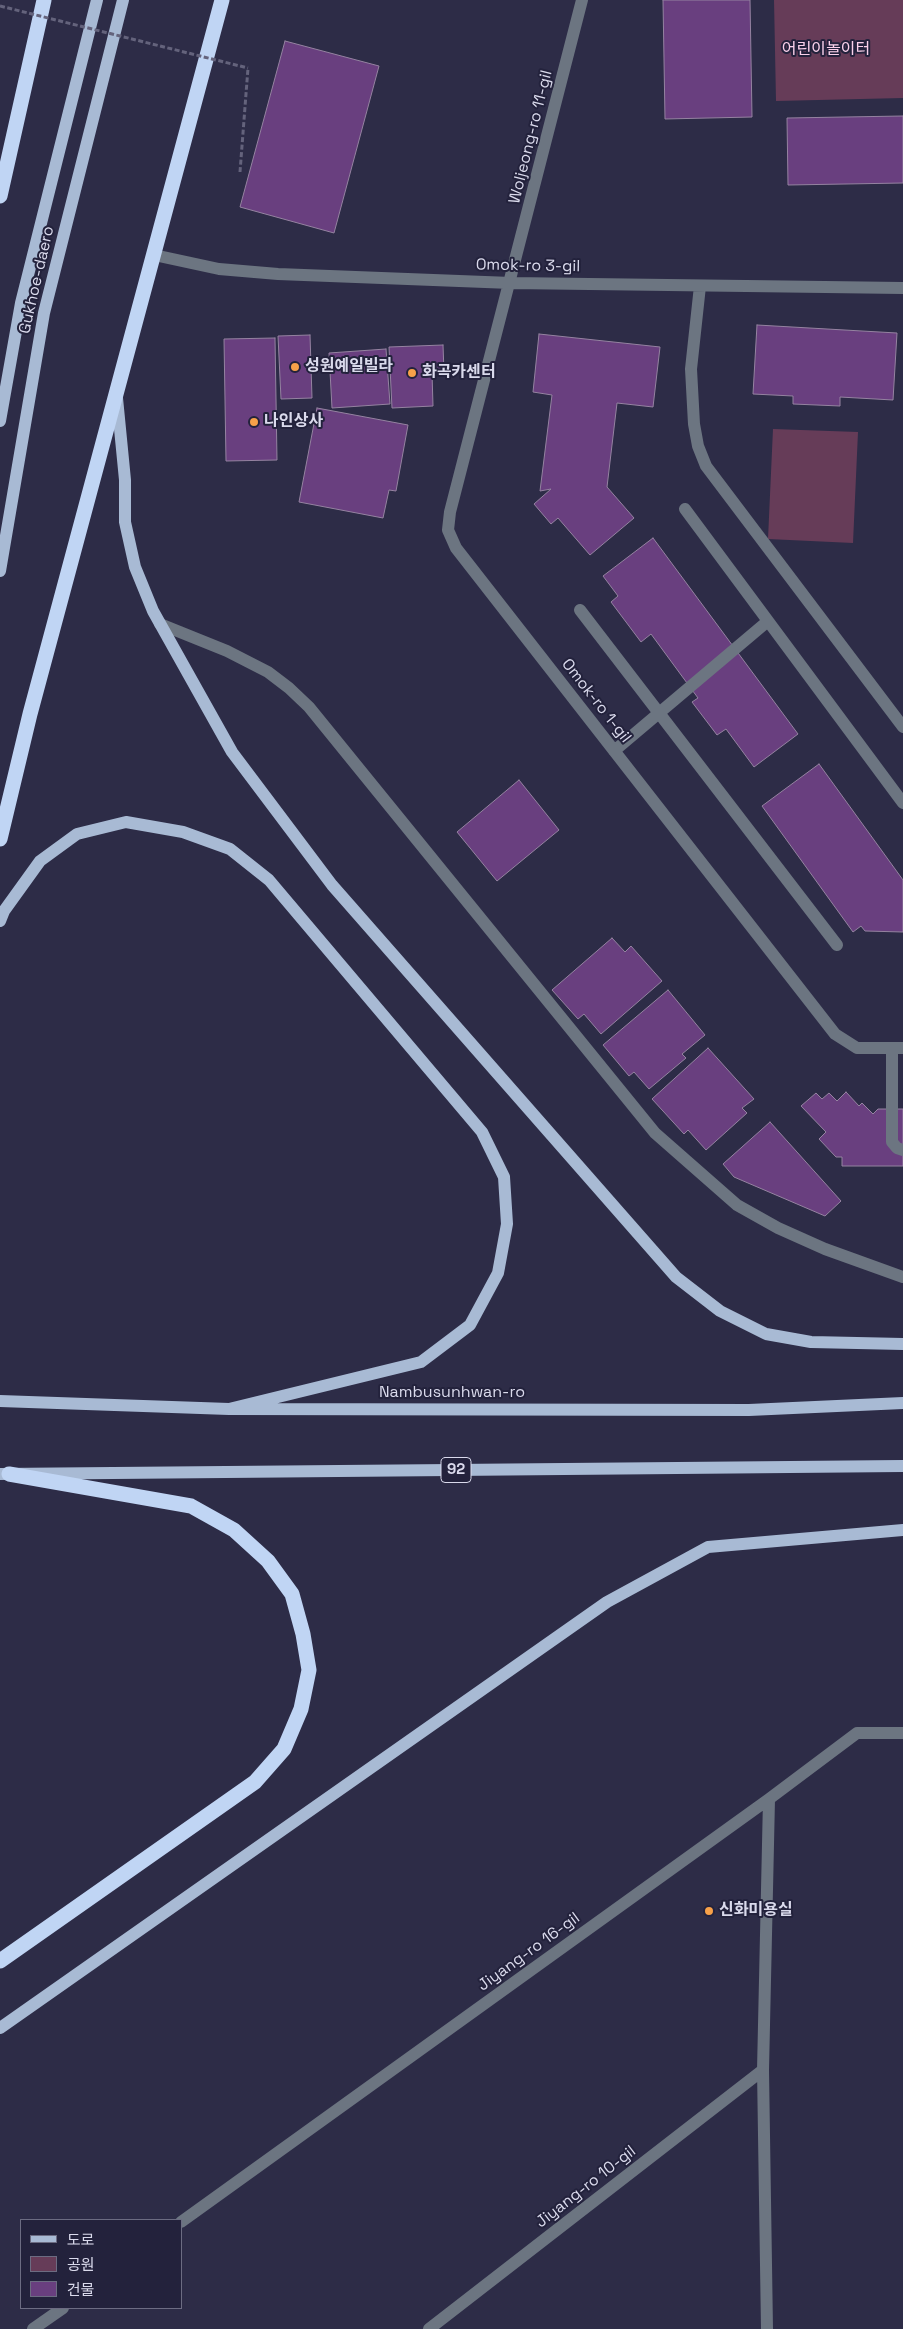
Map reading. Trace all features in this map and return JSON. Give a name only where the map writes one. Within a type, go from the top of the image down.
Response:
[{"type":"highway","points":[[0,196],[44,0]]},
{"type":"highway","points":[[0,839],[30,714],[222,0]]},
{"type":"highway","points":[[0,1961],[255,1782],[284,1750],[302,1709],[309,1670],[303,1634],[292,1594],[268,1561],[234,1530],[191,1506],[5,1474]]},
{"type":"main road","name":"Gukhoe-daero","points":[[0,421],[21,303],[97,0]]},
{"type":"main road","name":"Gukhoe-daero","points":[[0,571],[44,313],[123,0]]},
{"type":"main road","points":[[116,392],[125,480],[125,522],[135,567],[160,624],[232,752],[332,885],[676,1276],[720,1311],[766,1334],[811,1342],[903,1344]]},
{"type":"main road","points":[[0,921],[4,911],[40,861],[77,834],[126,822],[183,832],[230,849],[269,880],[482,1132],[504,1177],[507,1224],[498,1273],[470,1325],[421,1362],[229,1409]]},
{"type":"main road","name":"Nambusunhwan-ro","points":[[0,1401],[229,1409],[749,1410],[903,1403]]},
{"type":"main road","name":"92","points":[[5,1474],[903,1466]]},
{"type":"main road","points":[[0,2028],[607,1602],[708,1547],[903,1530]]},
{"type":"street","name":"Woljeong-ro 11-gil","points":[[510,283],[582,0]]},
{"type":"street","name":"Omok-ro 3-gil","points":[[154,255],[219,269],[278,274],[510,283],[903,288]]},
{"type":"street","name":"Omok-ro 1-gil","points":[[510,283],[450,512],[448,530],[456,548],[835,1034],[857,1048],[897,1048]]},
{"type":"street","points":[[700,286],[691,377],[694,424],[698,446],[706,466],[903,727]]},
{"type":"street","points":[[685,509],[903,803]]},
{"type":"street","points":[[580,610],[838,945]]},
{"type":"street","points":[[614,751],[768,621]]},
{"type":"street","points":[[160,624],[227,651],[268,672],[289,688],[308,707],[655,1133],[729,1198],[778,1228],[825,1249],[903,1277]]},
{"type":"street","points":[[897,1048],[892,1142],[897,1148],[903,1150]]},
{"type":"street","name":"Jiyang-ro 16-gil","points":[[182,2221],[769,1800],[857,1733],[903,1734]]},
{"type":"street","points":[[767,2329],[763,2070],[769,1800]]},
{"type":"street","name":"Jiyang-ro 10-gil","points":[[429,2329],[763,2070]]},
{"type":"street","points":[[33,2329],[62,2309]]},
{"type":"path","points":[[0,6],[248,68],[240,172]]},
{"type":"green space","name":"어린이놀이터","points":[[774,0],[903,0],[903,98],[776,101]]},
{"type":"green space","points":[[773,429],[858,432],[853,543],[768,539]]},
{"type":"building","points":[[663,0],[750,0],[752,117],[665,119]]},
{"type":"building","points":[[285,41],[379,66],[334,233],[240,207]]},
{"type":"building","points":[[903,116],[903,183],[788,185],[787,118]]},
{"type":"building","points":[[757,325],[897,333],[893,400],[840,397],[840,406],[793,404],[793,396],[753,394]]},
{"type":"building","points":[[539,334],[660,347],[653,407],[617,403],[607,487],[634,518],[590,555],[558,518],[551,524],[534,504],[551,489],[540,491],[552,395],[533,392]]},
{"type":"building","name":"성원예일빌라","points":[[310,335],[312,398],[281,399],[278,336]]},
{"type":"building","points":[[275,338],[277,460],[226,461],[224,339]]},
{"type":"building","points":[[443,345],[444,372],[432,373],[433,406],[392,408],[389,347]]},
{"type":"building","points":[[386,349],[390,404],[332,408],[329,353]]},
{"type":"building","points":[[317,408],[408,425],[396,491],[389,490],[383,518],[299,502]]},
{"type":"building","points":[[653,538],[798,734],[754,767],[726,729],[717,735],[692,702],[698,698],[651,634],[641,642],[611,602],[618,596],[603,576]]},
{"type":"building","points":[[819,764],[903,880],[903,932],[865,931],[861,926],[853,932],[762,806]]},
{"type":"building","points":[[519,780],[559,830],[497,881],[457,832]]},
{"type":"building","points":[[612,938],[625,952],[631,946],[662,981],[601,1034],[584,1014],[578,1019],[552,990]]},
{"type":"building","points":[[668,990],[705,1035],[682,1054],[686,1058],[649,1089],[634,1072],[629,1076],[603,1045]]},
{"type":"building","points":[[708,1048],[754,1099],[742,1108],[747,1113],[706,1150],[688,1130],[684,1134],[652,1099]]},
{"type":"building","points":[[846,1092],[859,1106],[862,1103],[873,1114],[878,1109],[903,1109],[903,1166],[842,1166],[842,1157],[836,1157],[819,1139],[826,1132],[801,1106],[816,1093],[822,1099],[829,1093],[837,1101]]},
{"type":"building","points":[[770,1122],[841,1201],[825,1216],[734,1177],[723,1164]]},
{"type":"place","name":"성원예일빌라","points":[[295,367]]},
{"type":"place","name":"화곡카센터","points":[[412,373]]},
{"type":"place","name":"나인상사","points":[[254,422]]},
{"type":"place","name":"신화미용실","points":[[709,1911]]}]
